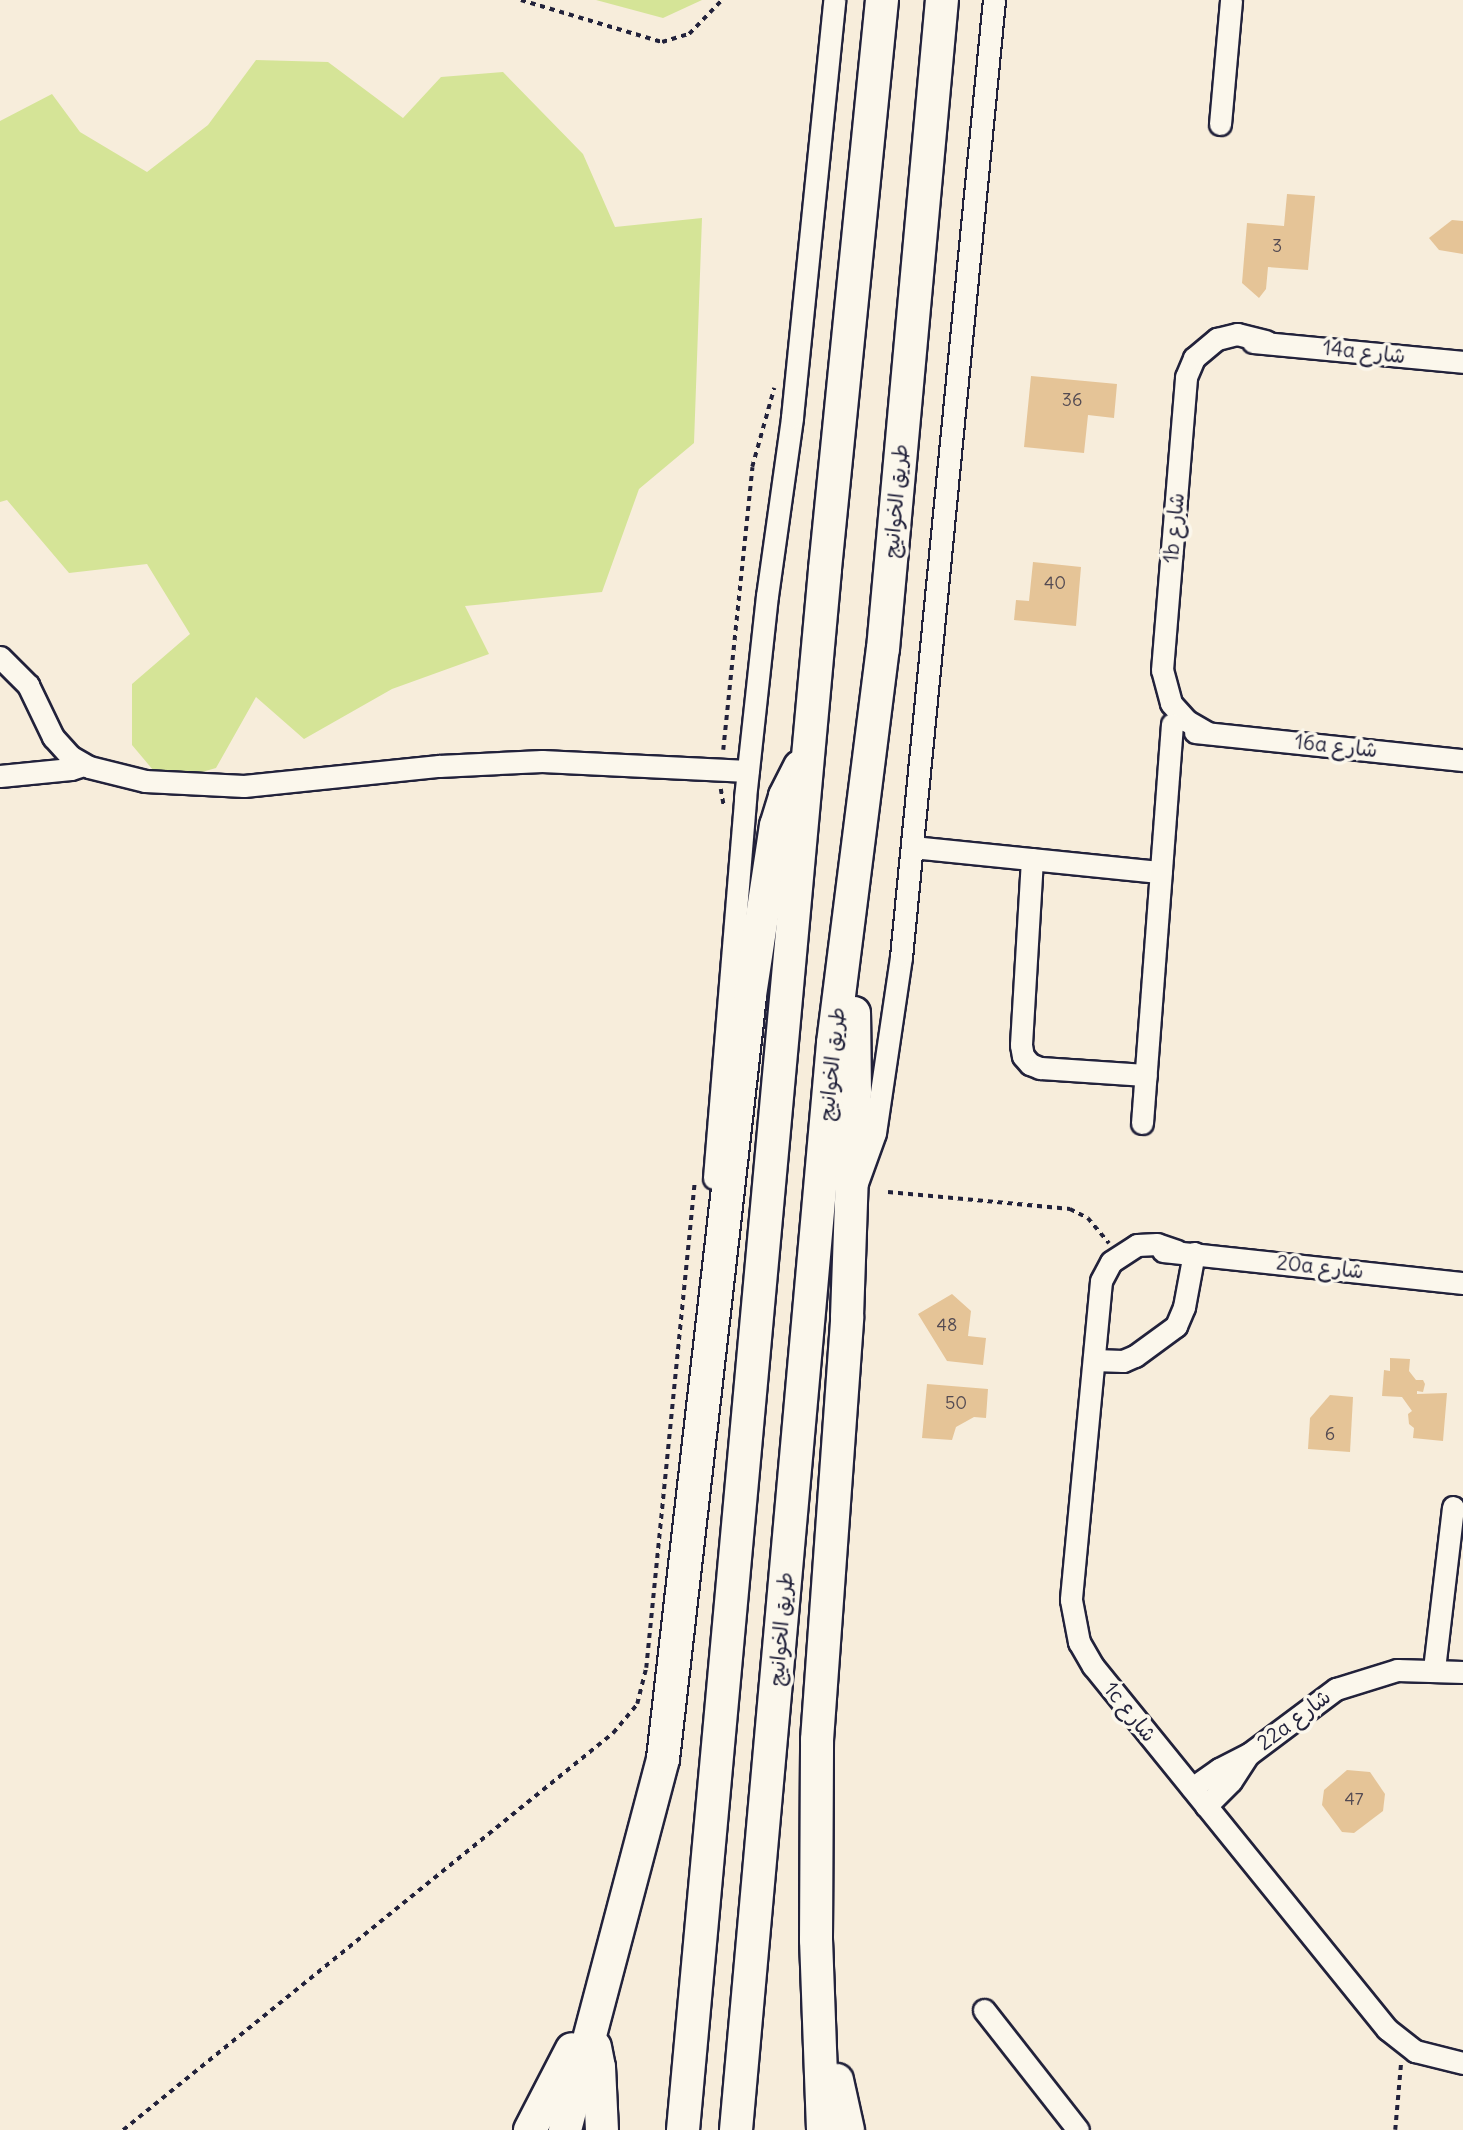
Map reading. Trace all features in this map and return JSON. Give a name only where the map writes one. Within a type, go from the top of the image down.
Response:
[{"type":"highway","points":[[683,2130],[808,755],[882,0]]},
{"type":"highway","name":"طريق الخوانيج","points":[[736,2130],[832,1057],[883,649],[942,0]]},
{"type":"highway","points":[[566,2129],[592,2039],[663,1759],[750,995],[776,826],[792,782],[808,755]]},
{"type":"highway","points":[[823,2130],[815,1865],[817,1740],[842,1416],[853,1191],[854,1032],[849,912]]},
{"type":"highway","points":[[530,2130],[569,2054],[582,2041],[592,2039]]},
{"type":"highway","points":[[592,2039],[599,2067],[602,2130]]},
{"type":"highway","points":[[815,2130],[815,2062],[821,2040]]},
{"type":"highway","points":[[821,2040],[833,2062],[848,2130]]},
{"type":"street","points":[[716,1287],[710,1241],[729,978],[748,772],[767,596],[792,417],[834,0]]},
{"type":"street","points":[[853,1191],[863,1171],[875,1133],[896,996],[913,847],[994,0]]},
{"type":"street","points":[[1220,124],[1231,0]]},
{"type":"street","name":"14a شارع","points":[[1207,353],[1217,339],[1237,334],[1266,341],[1463,362]]},
{"type":"street","name":"1b شارع","points":[[1142,1123],[1161,872],[1168,712],[1162,658],[1186,398],[1207,353]]},
{"type":"street","points":[[0,659],[35,696],[58,744],[82,765],[145,781],[211,786],[277,783],[439,766],[542,761],[748,772]]},
{"type":"street","name":"16a شارع","points":[[1168,712],[1190,732],[1463,760]]},
{"type":"street","points":[[0,776],[71,769],[82,765]]},
{"type":"street","points":[[913,847],[1161,872]]},
{"type":"street","points":[[1032,859],[1021,1045],[1023,1056],[1030,1064],[1040,1068],[1146,1075]]},
{"type":"street","points":[[1094,1360],[1123,1361],[1135,1356],[1176,1326],[1184,1307],[1185,1252]]},
{"type":"street","name":"20a شارع","points":[[1125,1259],[1152,1253],[1185,1252],[1463,1283]]},
{"type":"street","name":"1c شارع","points":[[1125,1259],[1105,1271],[1100,1302],[1071,1593],[1074,1628],[1093,1666],[1373,2013],[1403,2043]]},
{"type":"street","points":[[1434,1669],[1453,1507]]},
{"type":"street","name":"22a شارع","points":[[1192,1788],[1219,1769],[1249,1754],[1317,1699],[1336,1689],[1376,1674],[1434,1669],[1463,1672]]},
{"type":"street","name":"22a شارع","points":[[1206,1806],[1231,1781],[1249,1754]]},
{"type":"street","points":[[984,2010],[1078,2130]]},
{"type":"street","points":[[1403,2043],[1433,2057],[1463,2063]]},
{"type":"path","points":[[521,0],[662,42],[689,34],[722,0]]},
{"type":"path","points":[[724,810],[722,769],[752,467],[775,385]]},
{"type":"path","points":[[123,2130],[613,1733],[636,1704],[646,1668],[695,1175]]},
{"type":"path","points":[[888,1192],[1070,1209],[1088,1218],[1125,1259]]},
{"type":"path","points":[[1395,2130],[1403,2043]]},
{"type":"green space","points":[[596,0],[702,0],[663,18]]},
{"type":"green space","points":[[256,60],[328,62],[403,118],[441,77],[503,72],[583,154],[615,227],[702,218],[694,443],[639,489],[602,592],[465,606],[489,654],[392,689],[304,739],[256,697],[216,768],[164,783],[132,745],[132,684],[190,634],[147,564],[69,573],[7,500],[0,502],[0,121],[52,94],[80,132],[147,172],[208,125]]},
{"type":"building","points":[[1287,194],[1315,196],[1308,270],[1268,267],[1266,289],[1259,298],[1242,283],[1247,223],[1284,226]]},
{"type":"building","points":[[1452,220],[1463,221],[1463,254],[1439,250],[1429,238]]},
{"type":"building","points":[[1031,376],[1117,384],[1114,418],[1088,415],[1084,453],[1024,447]]},
{"type":"building","points":[[1033,562],[1081,567],[1076,626],[1014,620],[1016,600],[1029,601]]},
{"type":"building","points":[[952,1294],[971,1311],[968,1336],[986,1338],[983,1365],[947,1361],[918,1314]]},
{"type":"building","points":[[1390,1358],[1410,1359],[1409,1371],[1416,1380],[1423,1380],[1425,1384],[1423,1392],[1417,1391],[1417,1394],[1447,1393],[1443,1441],[1413,1438],[1414,1428],[1409,1424],[1408,1414],[1412,1411],[1402,1397],[1382,1396],[1384,1370],[1390,1371]]},
{"type":"building","points":[[927,1384],[988,1389],[986,1418],[974,1417],[956,1427],[952,1440],[922,1438]]},
{"type":"building","points":[[1330,1395],[1353,1397],[1350,1452],[1308,1449],[1310,1418]]},
{"type":"building","points":[[1347,1770],[1370,1772],[1385,1794],[1383,1811],[1354,1833],[1342,1832],[1322,1805],[1324,1790]]}]
